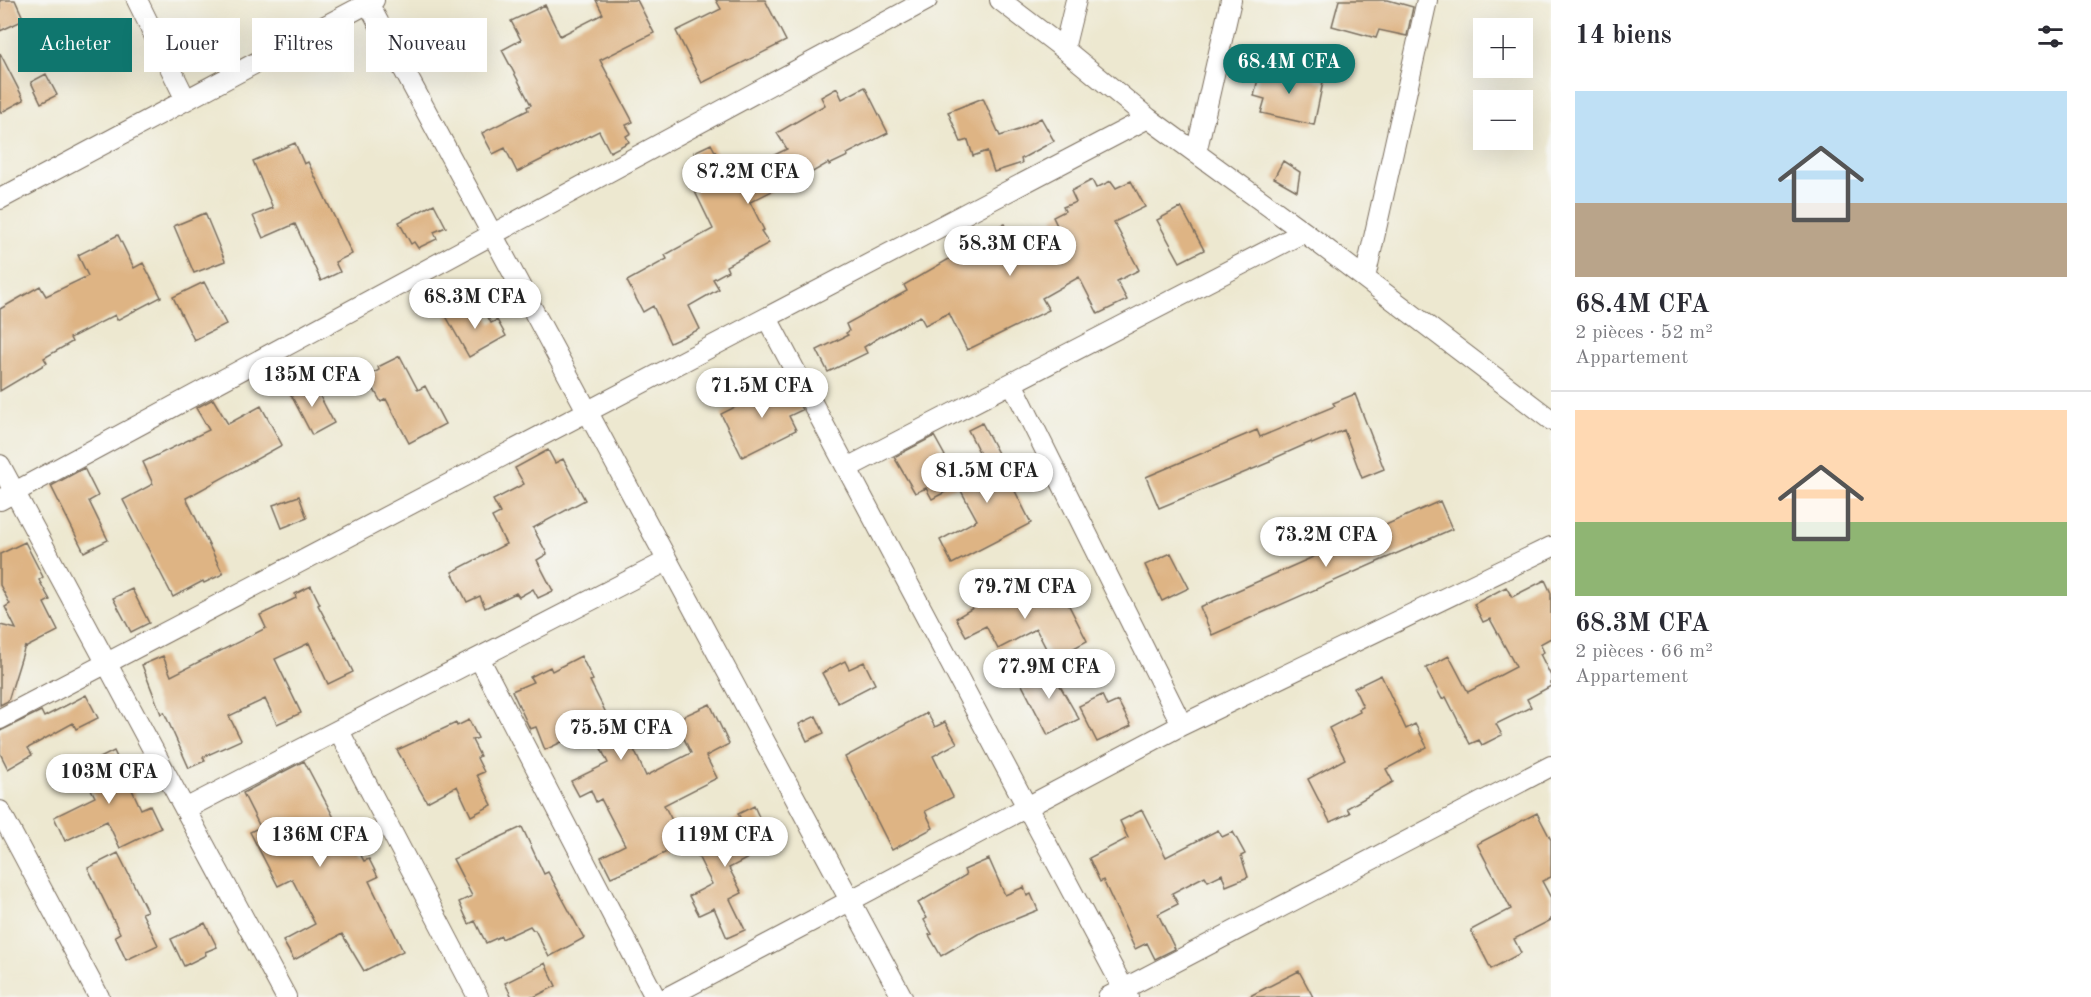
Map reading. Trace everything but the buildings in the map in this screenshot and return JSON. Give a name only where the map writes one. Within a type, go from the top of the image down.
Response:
[{"type":"street","points":[[137,0],[186,100]]},
{"type":"street","points":[[7,496],[927,0]]},
{"type":"street","points":[[1000,0],[1148,118],[1304,232],[1551,420]]},
{"type":"street","points":[[1064,49],[1076,0]]},
{"type":"street","points":[[1196,153],[1232,0]]},
{"type":"street","points":[[1365,278],[1427,0]]},
{"type":"street","points":[[0,199],[371,2],[492,235],[902,997]]},
{"type":"street","points":[[0,719],[1148,118]]},
{"type":"street","points":[[847,468],[1304,232]]},
{"type":"street","points":[[767,318],[1028,807],[1120,994],[1551,766]]},
{"type":"street","points":[[1012,383],[1182,725]]},
{"type":"street","points":[[0,465],[7,496],[106,663],[286,997]]},
{"type":"street","points":[[668,997],[1182,725],[1551,547]]},
{"type":"street","points":[[185,809],[667,561]]},
{"type":"street","points":[[479,658],[655,997]]},
{"type":"street","points":[[339,730],[478,997]]},
{"type":"street","points":[[0,811],[99,997]]}]
